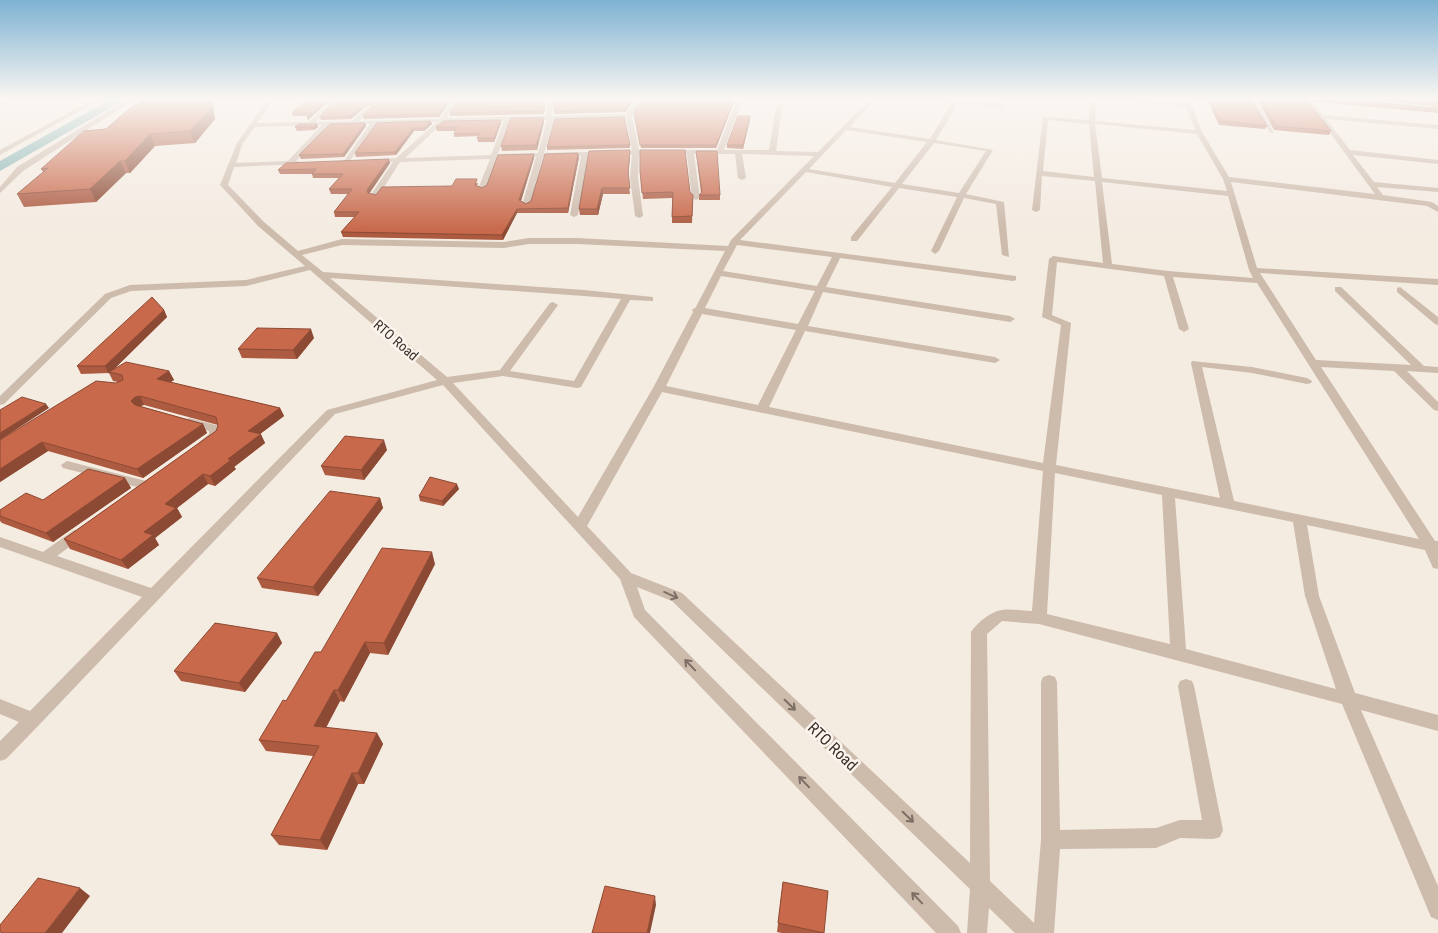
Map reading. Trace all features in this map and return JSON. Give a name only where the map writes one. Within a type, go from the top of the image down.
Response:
[{"type":"street","points":[[0,153],[19,143]]},
{"type":"street","points":[[0,191],[20,169],[62,143]]},
{"type":"street","name":"RTO Road","points":[[240,143],[224,185],[261,224],[445,381],[626,577],[639,613],[951,933]]},
{"type":"street","points":[[290,163],[309,143]]},
{"type":"street","points":[[347,162],[361,143]]},
{"type":"street","points":[[374,196],[398,160],[418,143]]},
{"type":"street","points":[[482,189],[499,143]]},
{"type":"street","points":[[526,205],[544,143]]},
{"type":"street","points":[[634,143],[636,152],[634,177],[639,216]]},
{"type":"street","points":[[720,151],[723,143]]},
{"type":"street","points":[[772,152],[773,143]]},
{"type":"street","points":[[579,527],[659,388],[697,310],[732,245],[831,143]]},
{"type":"street","points":[[854,239],[931,143]]},
{"type":"street","points":[[935,251],[961,196],[990,150],[942,143]]},
{"type":"street","points":[[1036,210],[1043,143]]},
{"type":"street","points":[[1094,143],[1108,266]]},
{"type":"street","points":[[1205,143],[1227,179],[1253,270],[1434,546],[1438,564]]},
{"type":"street","points":[[1341,143],[1381,197]]},
{"type":"street","points":[[738,151],[742,178]]},
{"type":"street","points":[[364,161],[636,152],[738,151],[820,154]]},
{"type":"street","points":[[690,152],[696,198]]},
{"type":"street","points":[[1348,152],[1438,162]]},
{"type":"street","points":[[574,215],[586,154]]},
{"type":"street","points":[[338,162],[356,161]]},
{"type":"street","points":[[231,165],[309,163]]},
{"type":"street","points":[[804,170],[1000,202],[1006,255]]},
{"type":"street","points":[[1040,173],[1231,194]]},
{"type":"street","points":[[1227,179],[1429,204],[1438,210]]},
{"type":"street","points":[[1371,184],[1438,190]]},
{"type":"street","points":[[296,254],[342,242],[504,245],[529,241],[577,241],[732,245],[838,255],[1013,278]]},
{"type":"street","points":[[762,409],[838,255]]},
{"type":"street","points":[[1038,618],[1049,468],[1066,322],[1047,317],[1053,259],[1168,274],[1261,281]]},
{"type":"street","points":[[0,402],[108,296],[130,288],[246,283],[311,267]]},
{"type":"street","points":[[1253,270],[1438,282]]},
{"type":"street","points":[[717,274],[1010,319]]},
{"type":"street","points":[[1168,274],[1184,328]]},
{"type":"street","points":[[321,275],[374,277],[650,299]]},
{"type":"street","points":[[1338,289],[1421,369]]},
{"type":"street","points":[[1400,290],[1438,322]]},
{"type":"street","points":[[0,754],[331,412],[445,381],[503,373],[577,385],[627,297]]},
{"type":"street","points":[[503,373],[553,305]]},
{"type":"street","points":[[697,310],[995,360]]},
{"type":"street","points":[[1228,504],[1196,363],[1252,370],[1307,381]]},
{"type":"street","points":[[1313,363],[1438,370]]},
{"type":"street","points":[[1397,368],[1438,408]]},
{"type":"street","points":[[659,388],[1434,546]]},
{"type":"street","points":[[179,420],[215,429],[214,435],[191,452]]},
{"type":"street","points":[[67,465],[149,482],[130,496]]},
{"type":"street","points":[[1168,492],[1178,653]]},
{"type":"street","points":[[1299,519],[1312,596],[1348,698],[1438,910]]},
{"type":"street","points":[[44,558],[91,524]]},
{"type":"street","points":[[0,542],[153,595]]},
{"type":"street","name":"RTO Road","points":[[626,577],[678,597],[1030,933]]},
{"type":"street","points":[[977,933],[980,886],[978,632],[999,615],[1038,618],[1178,653],[1438,723]]},
{"type":"street","points":[[1044,933],[1051,840],[1049,682]]},
{"type":"street","points":[[1051,840],[1156,838],[1180,829],[1213,830],[1186,686]]},
{"type":"street","points":[[0,706],[33,720]]},
{"type":"building","points":[[71,143],[142,143],[125,161],[120,161],[90,189],[17,194],[48,168],[41,169]]},
{"type":"building","points":[[311,143],[351,143],[343,154],[299,155]]},
{"type":"building","points":[[363,143],[402,143],[395,152],[355,153]]},
{"type":"building","points":[[502,143],[537,143],[536,145],[501,146]]},
{"type":"building","points":[[548,143],[629,143],[630,145],[547,147]]},
{"type":"building","points":[[640,143],[717,143],[716,145],[640,145]]},
{"type":"building","points":[[728,143],[744,143],[743,145],[727,145]]},
{"type":"building","points":[[630,150],[628,172],[630,188],[602,188],[597,209],[579,209],[589,151]]},
{"type":"building","points":[[640,150],[685,150],[690,192],[693,195],[692,216],[672,217],[673,192],[642,193]]},
{"type":"building","points":[[696,151],[717,151],[720,195],[699,195],[702,192]]},
{"type":"building","points":[[578,153],[568,208],[517,209],[502,235],[341,232],[359,212],[334,212],[352,189],[329,189],[343,174],[312,174],[316,169],[278,170],[286,163],[389,159],[367,190],[368,193],[376,195],[382,187],[452,186],[456,179],[477,179],[475,185],[482,188],[487,185],[498,155],[534,154],[519,200],[526,204],[531,201],[545,154]]},
{"type":"building","points":[[152,297],[164,310],[105,366],[77,366]]},
{"type":"building","points":[[257,328],[311,329],[293,350],[238,349]]},
{"type":"building","points":[[126,362],[169,371],[157,379],[280,408],[248,431],[261,434],[228,459],[231,460],[210,476],[203,474],[165,504],[176,508],[144,532],[153,535],[121,560],[64,539],[216,431],[218,426],[216,417],[140,396],[135,397],[131,401],[135,405],[203,424],[137,469],[42,442],[0,469],[0,440],[96,381],[116,383],[123,380],[122,375],[109,372]]},
{"type":"building","points":[[22,397],[46,404],[0,433],[0,410]]},
{"type":"building","points":[[345,436],[384,440],[361,470],[321,466]]},
{"type":"building","points":[[88,469],[125,478],[46,533],[0,516],[0,510],[26,493],[43,500]]},
{"type":"building","points":[[430,477],[457,484],[442,501],[419,496]]},
{"type":"building","points":[[330,491],[380,498],[313,587],[257,578]]},
{"type":"building","points":[[382,548],[432,552],[384,643],[365,642],[338,690],[334,690],[314,726],[377,733],[358,773],[352,773],[320,840],[271,835],[319,746],[259,740],[283,700],[286,701],[315,652],[321,652]]},
{"type":"building","points":[[215,623],[277,633],[239,683],[174,671]]},
{"type":"building","points":[[38,878],[80,888],[45,933],[0,932],[0,925]]},
{"type":"building","points":[[783,882],[828,891],[824,933],[778,923]]},
{"type":"building","points":[[605,886],[655,896],[647,933],[592,933]]},
{"type":"waterway","points":[[0,167],[43,143]]}]
